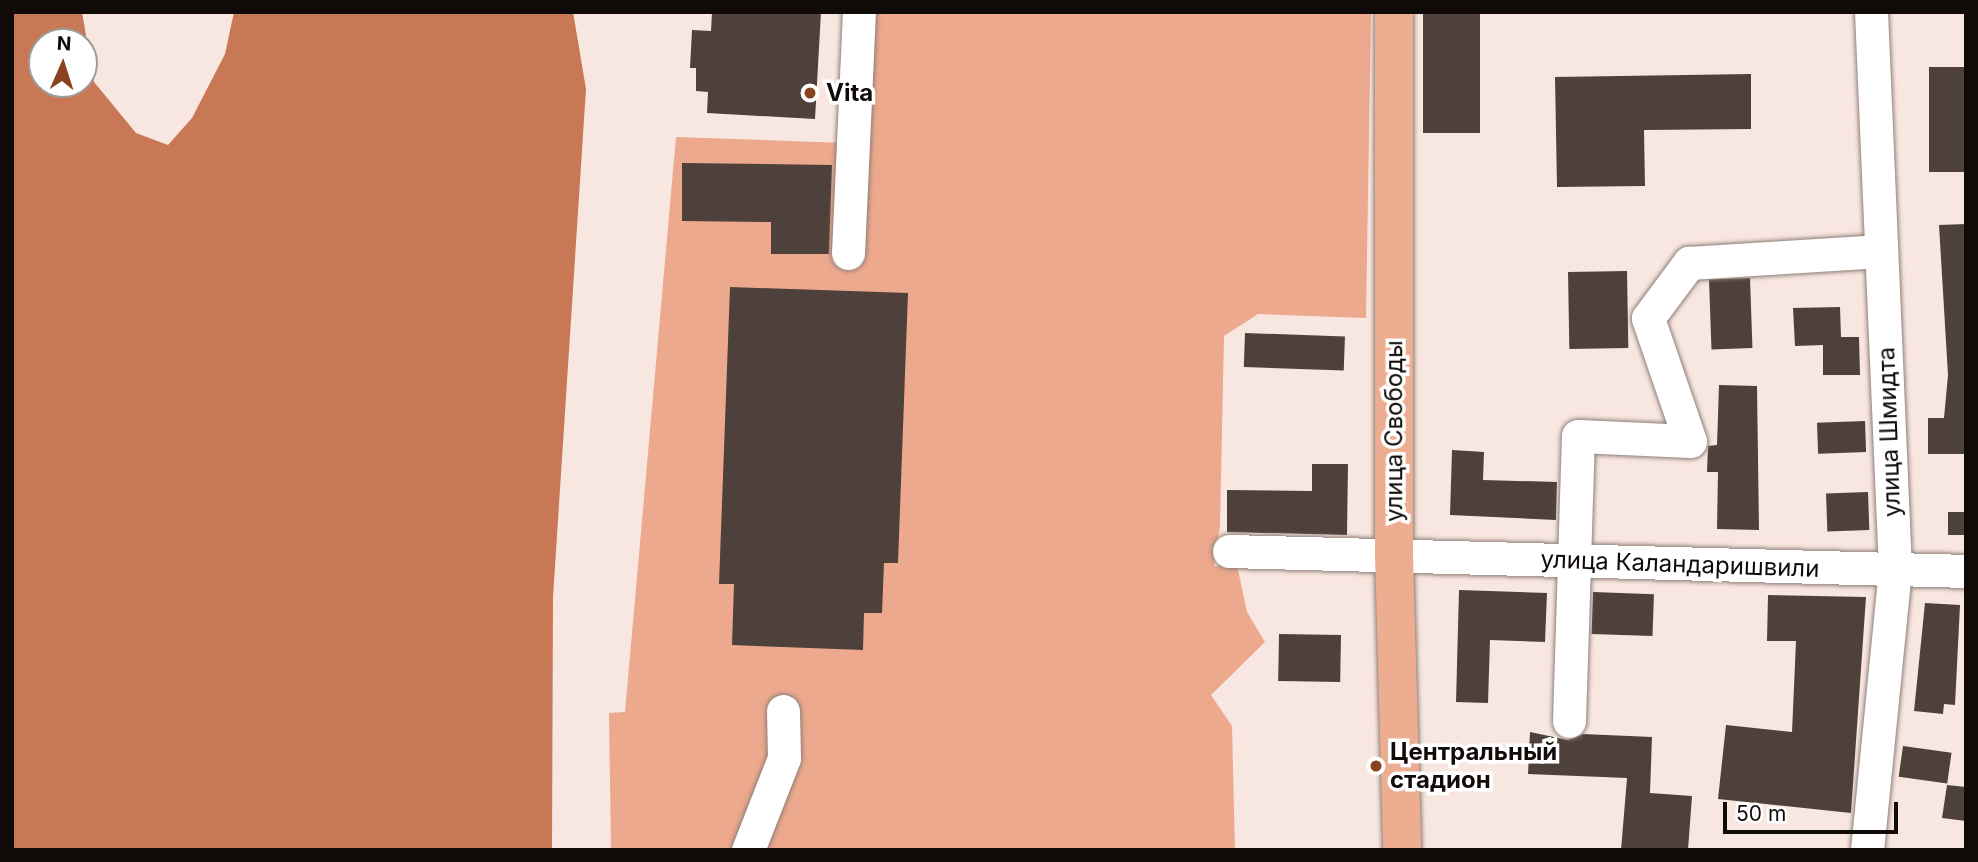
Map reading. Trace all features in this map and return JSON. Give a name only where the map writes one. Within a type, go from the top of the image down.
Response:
[{"type":"main road","name":"улица Свободы","points":[[1394,12],[1394,555],[1402,850]]},
{"type":"street","points":[[848,253],[859,12]]},
{"type":"street","name":"улица Шмидта","points":[[1867,850],[1895,570],[1871,12]]},
{"type":"street","points":[[1569,721],[1578,436],[1690,441],[1648,318],[1689,263],[1881,251]]},
{"type":"street","name":"улица Каландаришвили","points":[[1229,551],[1966,571]]},
{"type":"street","points":[[748,850],[784,758],[783,711]]},
{"type":"shaded area","points":[[12,12],[82,12],[85,28],[28,28],[28,98],[98,98],[98,87],[136,133],[168,145],[192,118],[225,54],[234,12],[573,12],[586,89],[553,597],[552,850],[12,850]]},
{"type":"shaded area","points":[[850,12],[1371,12],[1366,318],[1258,314],[1224,336],[1220,526],[1214,566],[1237,565],[1247,612],[1265,642],[1211,695],[1232,726],[1235,850],[611,850],[609,713],[625,712],[676,137],[845,143]]},
{"type":"building","points":[[712,12],[821,12],[815,119],[707,113],[708,92],[696,91],[696,68],[690,68],[692,30],[711,31]]},
{"type":"building","points":[[1423,12],[1480,12],[1480,133],[1423,133]]},
{"type":"building","points":[[1929,67],[1966,67],[1966,172],[1929,172]]},
{"type":"building","points":[[1751,74],[1751,129],[1644,130],[1645,186],[1557,187],[1555,77]]},
{"type":"building","points":[[682,163],[832,165],[829,254],[771,254],[771,222],[682,221]]},
{"type":"building","points":[[1966,224],[1966,454],[1928,454],[1928,418],[1944,418],[1948,375],[1939,225]]},
{"type":"building","points":[[1627,271],[1628,348],[1569,349],[1568,272]]},
{"type":"building","points":[[1750,278],[1752,348],[1711,349],[1709,279]]},
{"type":"building","points":[[730,287],[908,293],[898,563],[884,563],[882,613],[864,613],[863,650],[732,645],[734,584],[719,584]]},
{"type":"building","points":[[1840,307],[1841,337],[1859,337],[1860,375],[1823,375],[1823,345],[1795,346],[1793,308]]},
{"type":"building","points":[[1245,333],[1345,336],[1344,370],[1244,367]]},
{"type":"building","points":[[1719,385],[1757,386],[1759,530],[1717,529],[1718,472],[1707,472],[1708,446],[1717,445]]},
{"type":"building","points":[[1865,421],[1866,452],[1818,454],[1817,423]]},
{"type":"building","points":[[1452,450],[1484,452],[1483,480],[1557,482],[1556,520],[1450,515]]},
{"type":"building","points":[[1312,464],[1348,464],[1347,535],[1227,532],[1227,490],[1312,491]]},
{"type":"building","points":[[1868,492],[1869,530],[1827,531],[1826,493]]},
{"type":"building","points":[[1948,512],[1966,512],[1966,535],[1948,535]]},
{"type":"building","points":[[1459,590],[1547,593],[1545,642],[1490,640],[1488,703],[1456,702]]},
{"type":"building","points":[[1593,592],[1654,594],[1652,636],[1592,634]]},
{"type":"building","points":[[1768,595],[1866,597],[1851,813],[1718,799],[1726,725],[1792,732],[1796,641],[1767,641]]},
{"type":"building","points":[[1925,603],[1960,605],[1955,705],[1944,704],[1943,714],[1914,711]]},
{"type":"building","points":[[1279,634],[1341,635],[1340,682],[1278,681]]},
{"type":"building","points":[[1530,732],[1568,740],[1583,734],[1652,737],[1650,793],[1692,796],[1688,850],[1621,850],[1627,778],[1528,774]]},
{"type":"building","points":[[1903,746],[1952,753],[1947,784],[1899,777]]},
{"type":"building","points":[[1947,785],[1966,787],[1966,821],[1942,818]]},
{"type":"place","name":"Vita","points":[[810,93]]},
{"type":"place","name":"Центральный стадион","points":[[1376,766]]}]
